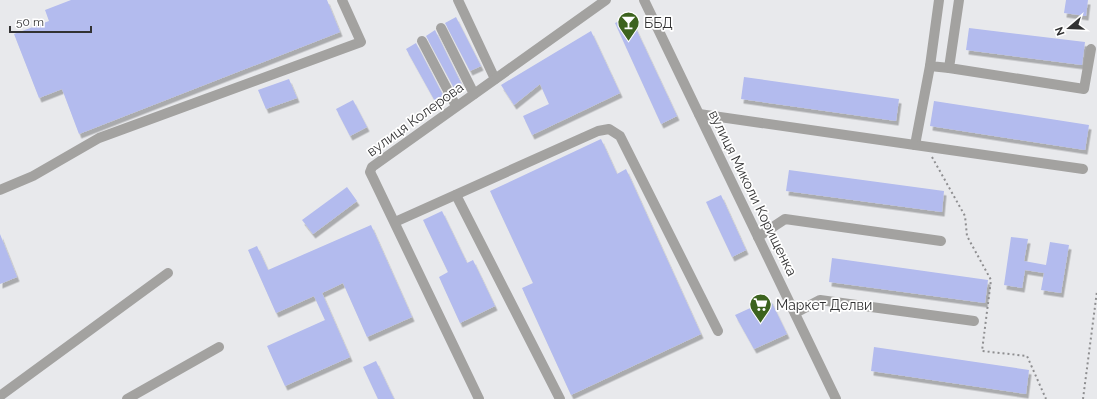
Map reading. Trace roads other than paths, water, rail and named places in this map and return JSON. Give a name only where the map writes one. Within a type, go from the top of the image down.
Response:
[{"type":"street","points":[[0,190],[33,176],[99,138],[361,42],[342,0]]},
{"type":"street","points":[[458,0],[495,79]]},
{"type":"street","name":"вулиця Колерова","points":[[479,399],[370,172],[372,167],[606,0]]},
{"type":"street","points":[[915,145],[930,66],[939,0]]},
{"type":"street","points":[[949,68],[959,0]]},
{"type":"street","name":"вулиця Миколи Корищенка","points":[[648,2],[699,114],[836,399]]},
{"type":"street","points":[[441,28],[474,94]]},
{"type":"street","points":[[422,41],[456,106]]},
{"type":"street","points":[[930,66],[1084,89],[1091,49]]},
{"type":"street","points":[[699,114],[1083,169]]},
{"type":"street","points":[[394,222],[456,196],[598,131],[609,129],[620,136],[718,331]]},
{"type":"street","points":[[456,196],[560,399]]},
{"type":"street","points":[[758,236],[785,220],[941,241]]},
{"type":"street","points":[[0,396],[168,273]]},
{"type":"street","points":[[795,313],[820,300],[974,321]]},
{"type":"street","points":[[128,399],[219,347]]},
{"type":"place","name":"ББД","points":[[629,42]]},
{"type":"place","name":"Маркет Делви","points":[[761,324]]}]
